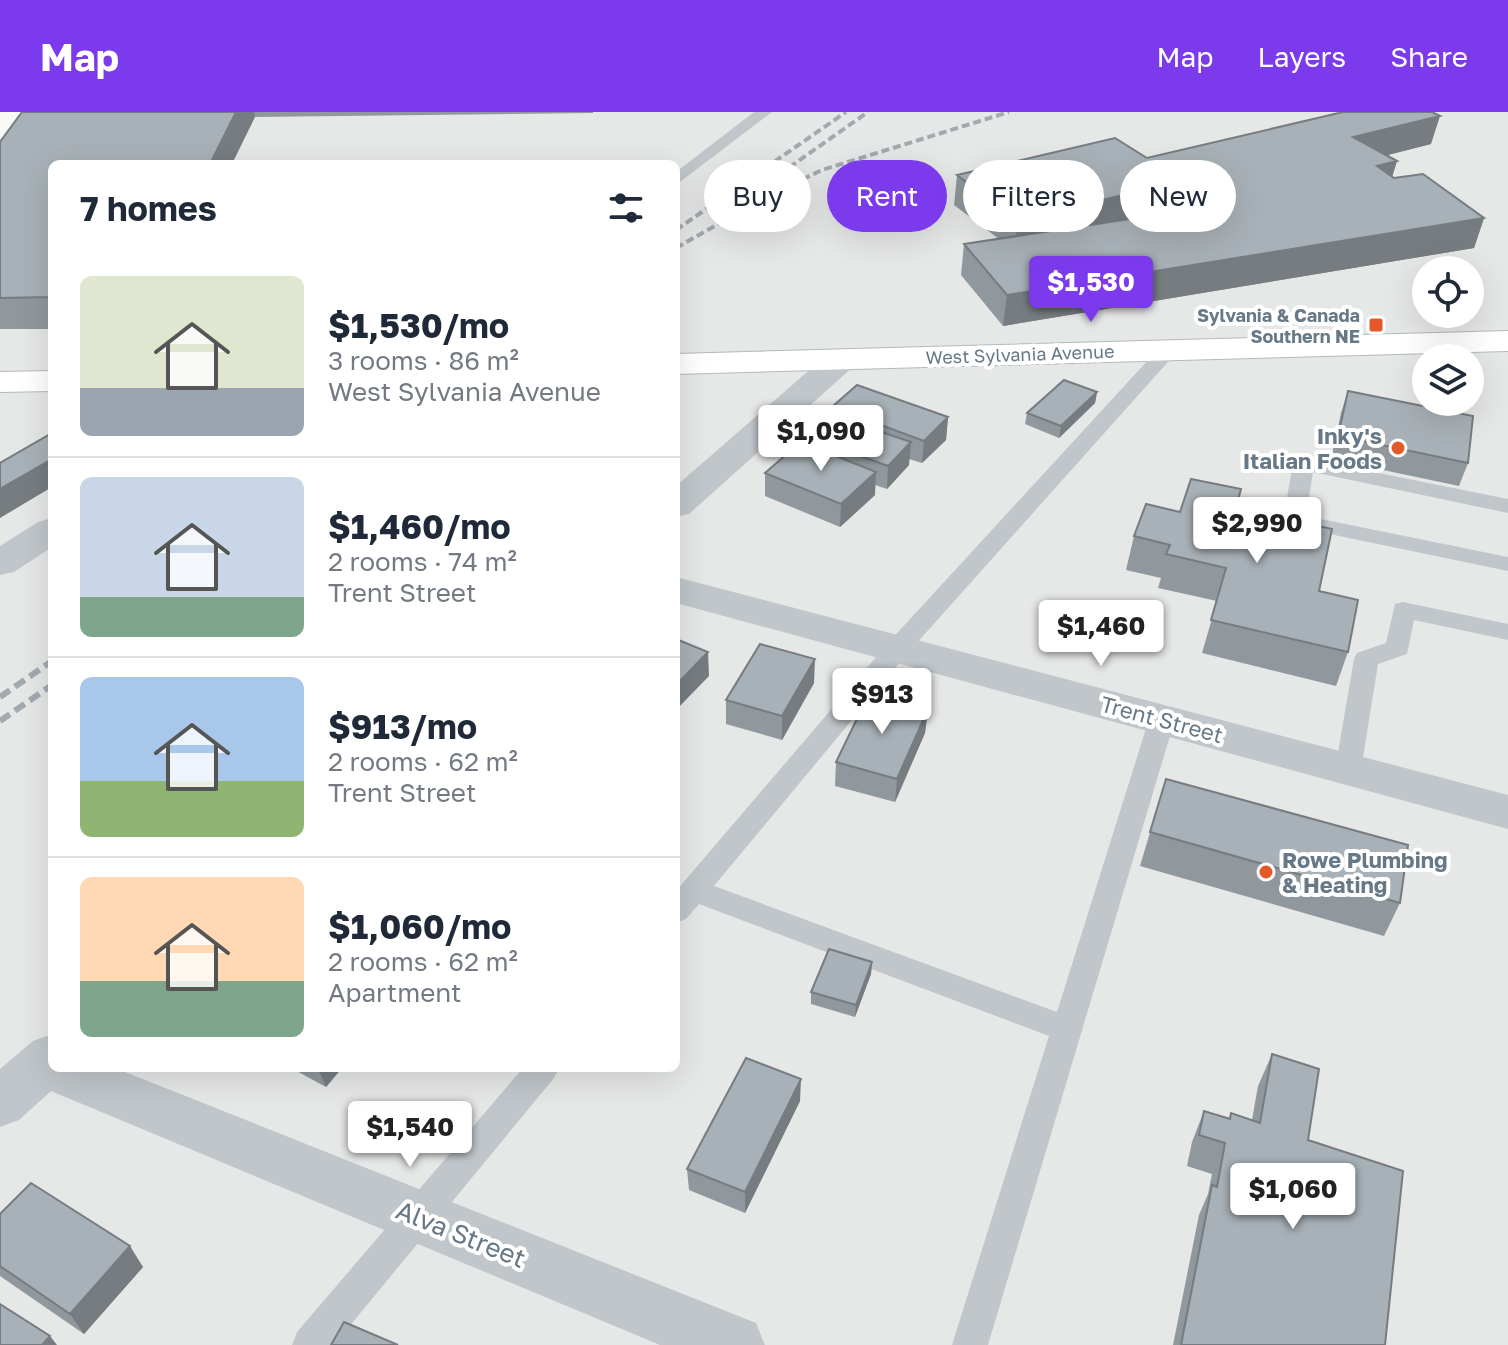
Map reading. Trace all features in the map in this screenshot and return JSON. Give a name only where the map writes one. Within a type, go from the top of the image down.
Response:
[{"type":"main road","name":"West Sylvania Avenue","points":[[680,364],[1508,341]]},
{"type":"main road","points":[[0,382],[48,381]]},
{"type":"street","points":[[680,502],[842,359]]},
{"type":"street","points":[[0,563],[48,533]]},
{"type":"street","name":"Trent Street","points":[[680,591],[1508,812]]},
{"type":"street","points":[[0,1103],[48,1066]]},
{"type":"street","name":"Alva Street","points":[[70,1072],[734,1345]]},
{"type":"lane","points":[[680,177],[764,112]]},
{"type":"lane","points":[[1067,1029],[685,900],[897,649],[1168,350]]},
{"type":"lane","points":[[1508,506],[1304,464],[1294,520],[1508,564]]},
{"type":"lane","points":[[1348,770],[1366,659],[1398,648],[1403,610],[1508,632]]},
{"type":"lane","points":[[970,1345],[1162,719]]},
{"type":"lane","points":[[310,1345],[540,1072]]},
{"type":"shaded area","points":[[27,112],[1508,112],[1508,1345],[0,1345],[0,148]]},
{"type":"building","points":[[22,112],[236,112],[212,160],[48,160],[48,297],[0,298],[0,142]]},
{"type":"building","points":[[1343,112],[1432,112],[1440,116],[1353,137],[1397,161],[1377,166],[1394,178],[1423,174],[1484,218],[1007,295],[964,244],[1044,232],[1104,232],[1104,223],[1120,221],[1120,232],[1236,232],[1236,160],[1120,160],[1120,196],[1104,200],[1104,160],[1021,160],[1115,138],[1147,158]]},
{"type":"building","points":[[1064,380],[1097,392],[1061,426],[1027,413]]},
{"type":"building","points":[[857,385],[948,417],[924,441],[832,407]]},
{"type":"building","points":[[1348,391],[1412,404],[1412,416],[1473,416],[1468,463],[1338,436]]},
{"type":"building","points":[[825,413],[911,442],[888,466],[802,435]]},
{"type":"building","points":[[48,435],[48,461],[0,489],[0,463]]},
{"type":"building","points":[[801,442],[876,472],[841,504],[765,473]]},
{"type":"building","points":[[1191,479],[1241,489],[1236,508],[1332,529],[1319,591],[1358,600],[1348,652],[1211,620],[1226,568],[1166,554],[1170,545],[1134,536],[1146,504],[1180,512]]},
{"type":"building","points":[[680,641],[708,652],[680,681]]},
{"type":"building","points":[[760,644],[815,659],[782,716],[726,700]]},
{"type":"building","points":[[869,694],[928,709],[897,779],[836,762]]},
{"type":"building","points":[[1166,779],[1408,845],[1400,903],[1150,832]]},
{"type":"building","points":[[829,949],[872,962],[856,1005],[811,992]]},
{"type":"building","points":[[1272,1054],[1319,1069],[1308,1140],[1403,1171],[1385,1345],[1181,1345],[1212,1185],[1217,1187],[1225,1143],[1199,1135],[1204,1111],[1230,1119],[1231,1113],[1260,1123]]},
{"type":"building","points":[[746,1058],[801,1079],[745,1192],[687,1169]]},
{"type":"building","points":[[31,1183],[130,1246],[70,1314],[0,1266],[0,1214]]},
{"type":"building","points":[[0,1304],[50,1336],[42,1345],[0,1345]]},
{"type":"building","points":[[344,1322],[398,1345],[331,1345]]},
{"type":"railway","points":[[680,227],[846,112]]},
{"type":"railway","points":[[800,160],[868,112]]},
{"type":"railway","points":[[680,246],[769,195],[822,170],[1009,112]]},
{"type":"railway","points":[[0,697],[48,664]]},
{"type":"railway","points":[[0,721],[48,688]]},
{"type":"place","name":"Sylvania & Canada Southern NE","points":[[1376,325]]},
{"type":"place","name":"Inky's Italian Foods","points":[[1398,448]]},
{"type":"place","name":"Rowe Plumbing & Heating","points":[[1266,872]]}]
